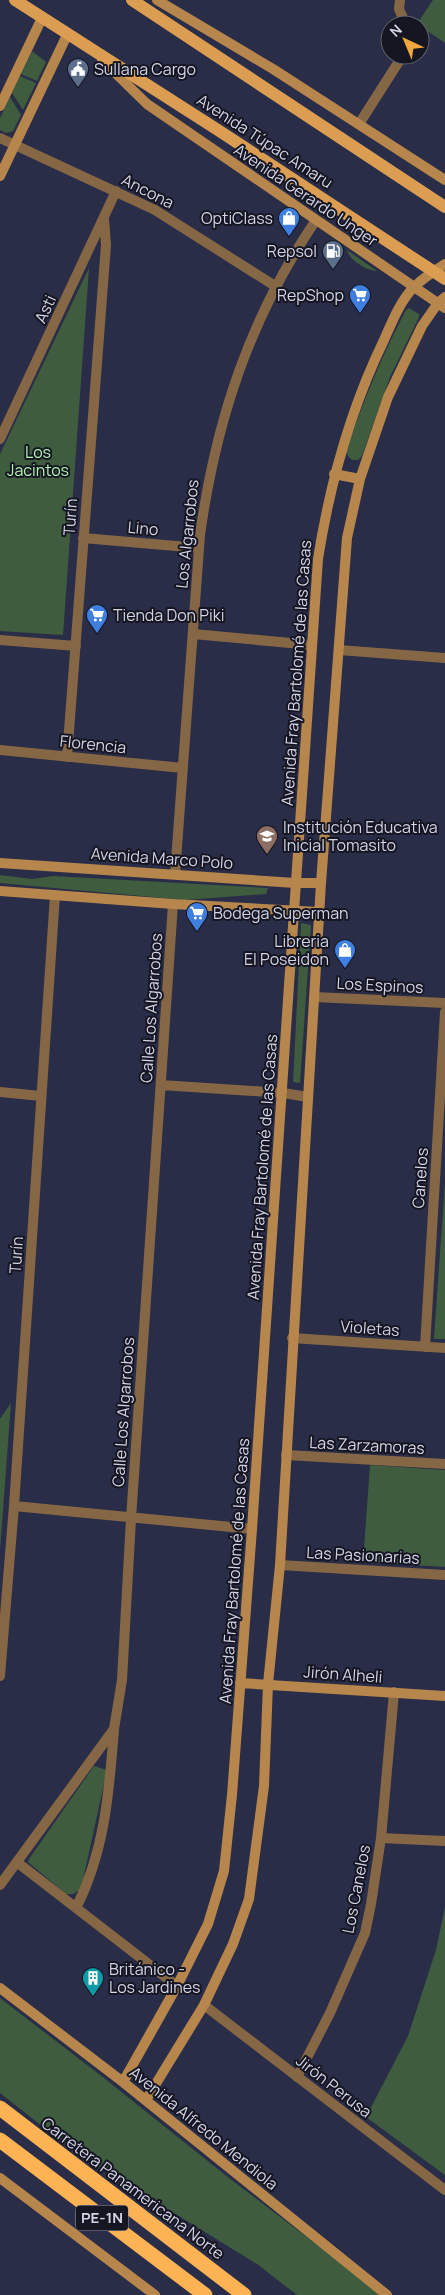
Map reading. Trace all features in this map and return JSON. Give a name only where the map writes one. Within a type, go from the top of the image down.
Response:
[{"type":"highway","name":"Carretera Panamericana Norte","points":[[0,2108],[244,2295]]},
{"type":"highway","name":"PE-1N","points":[[0,2140],[205,2295]]},
{"type":"main road","name":"Avenida Túpac Amaru","points":[[15,0],[445,279]]},
{"type":"main road","points":[[132,0],[445,207]]},
{"type":"street","points":[[156,0],[273,68],[445,180]]},
{"type":"street","points":[[400,0],[399,9],[402,15]]},
{"type":"street","points":[[0,106],[42,18]]},
{"type":"street","points":[[0,176],[68,33]]},
{"type":"street","name":"Avenida Gerardo Unger","points":[[84,44],[147,104],[414,287],[443,303]]},
{"type":"street","points":[[359,124],[397,65]]},
{"type":"street","name":"Ancona","points":[[0,138],[116,191],[168,218],[275,286]]},
{"type":"street","name":"Asti","points":[[0,439],[116,191]]},
{"type":"street","name":"Turín","points":[[67,757],[106,245],[104,219]]},
{"type":"street","name":"Los Algarrobos","points":[[176,874],[199,548],[208,480],[222,421],[245,353],[275,286],[316,220]]},
{"type":"street","name":"Avenida Fray Bartolomé de las Casas","points":[[124,2082],[177,1986],[208,1924],[224,1871],[232,1795],[252,1529],[318,559],[334,474],[346,432],[372,364],[393,321],[414,287],[445,264]]},
{"type":"street","points":[[146,2100],[204,2005],[233,1944],[249,1899],[264,1786],[268,1684],[280,1565],[292,1338],[319,912],[348,538],[360,479],[388,397],[422,326],[443,303]]},
{"type":"street","points":[[334,474],[360,479]]},
{"type":"street","name":"Lino","points":[[83,538],[199,548]]},
{"type":"street","points":[[193,634],[312,645]]},
{"type":"street","points":[[0,640],[76,646]]},
{"type":"street","points":[[339,650],[445,658]]},
{"type":"street","name":"Florencia","points":[[0,750],[183,768]]},
{"type":"street","name":"Avenida Marco Polo","points":[[0,863],[295,883],[321,883]]},
{"type":"street","points":[[0,891],[173,904],[319,912]]},
{"type":"street","name":"Turín","points":[[0,1676],[14,1506],[55,896]]},
{"type":"street","name":"Calle Los Algarrobos","points":[[0,1885],[18,1863],[114,1729],[122,1680],[131,1519],[173,904]]},
{"type":"street","name":"Los Espinos","points":[[314,997],[445,1003]]},
{"type":"street","name":"Canelos","points":[[425,1347],[445,1012]]},
{"type":"street","points":[[161,1085],[283,1093],[308,1097]]},
{"type":"street","points":[[0,1092],[41,1096]]},
{"type":"street","name":"Violetas","points":[[292,1338],[445,1348]]},
{"type":"street","name":"Las Zarzamoras","points":[[286,1455],[445,1464]]},
{"type":"street","points":[[14,1506],[131,1519],[252,1529]]},
{"type":"street","name":"Las Pasionarias","points":[[280,1565],[445,1575]]},
{"type":"street","name":"Jirón Alheli","points":[[240,1684],[268,1684],[445,1696]]},
{"type":"street","name":"Los Canelos","points":[[297,2077],[334,2005],[364,1933],[371,1904],[381,1838],[394,1692]]},
{"type":"street","points":[[76,1908],[86,1888],[107,1810],[114,1729]]},
{"type":"street","points":[[381,1838],[445,1842]]},
{"type":"street","points":[[18,1863],[177,1986]]},
{"type":"street","name":"Avenida Alfredo Mendiola","points":[[0,1988],[124,2082],[387,2295]]},
{"type":"street","name":"Jirón Perusa","points":[[204,2005],[445,2190]]},
{"type":"street","points":[[0,2178],[155,2295]]},
{"type":"green space","points":[[433,0],[445,0],[445,43],[430,33],[430,15],[423,15]]},
{"type":"green space","points":[[32,51],[46,62],[37,81],[21,74]]},
{"type":"green space","points":[[20,76],[36,83],[23,110],[12,93]]},
{"type":"green space","points":[[10,97],[21,115],[13,131],[6,133],[0,130],[0,118]]},
{"type":"green space","points":[[347,250],[377,271],[359,264],[351,258]]},
{"type":"green space","name":"Los Jacintos","points":[[89,268],[63,635],[0,631],[0,454]]},
{"type":"green space","points":[[409,308],[419,314],[419,317],[390,377],[362,456],[358,460],[352,460],[346,451],[359,415],[389,344],[406,310]]},
{"type":"green space","points":[[0,875],[32,879],[53,876],[268,888],[266,894],[185,900],[0,883]]},
{"type":"green space","points":[[301,923],[311,925],[300,1083],[293,1082]]},
{"type":"green space","points":[[445,1182],[445,1339],[434,1339]]},
{"type":"green space","points":[[11,1403],[0,1550],[0,1419]]},
{"type":"green space","points":[[370,1465],[445,1470],[445,1567],[363,1562]]},
{"type":"green space","points":[[94,1766],[107,1770],[81,1889],[73,1894],[66,1894],[28,1862]]},
{"type":"green space","points":[[445,1907],[445,2175],[366,2117],[408,2036],[436,1950]]},
{"type":"green space","points":[[0,1998],[229,2178],[383,2295],[297,2295],[257,2264],[75,2152],[0,2093]]},
{"type":"place","name":"Sullana Cargo","points":[[78,88]]},
{"type":"place","name":"OptiClass","points":[[289,237]]},
{"type":"place","name":"Repsol","points":[[333,270]]},
{"type":"place","name":"RepShop","points":[[360,314]]},
{"type":"place","name":"Tienda Don Piki","points":[[97,634]]},
{"type":"place","name":"Institución Educativa Inicial Tomasito","points":[[267,855]]},
{"type":"place","name":"Bodega Superman","points":[[197,932]]},
{"type":"place","name":"Libreria El Poseidon","points":[[345,969]]},
{"type":"place","name":"Británico - Los Jardines","points":[[93,1997]]}]
